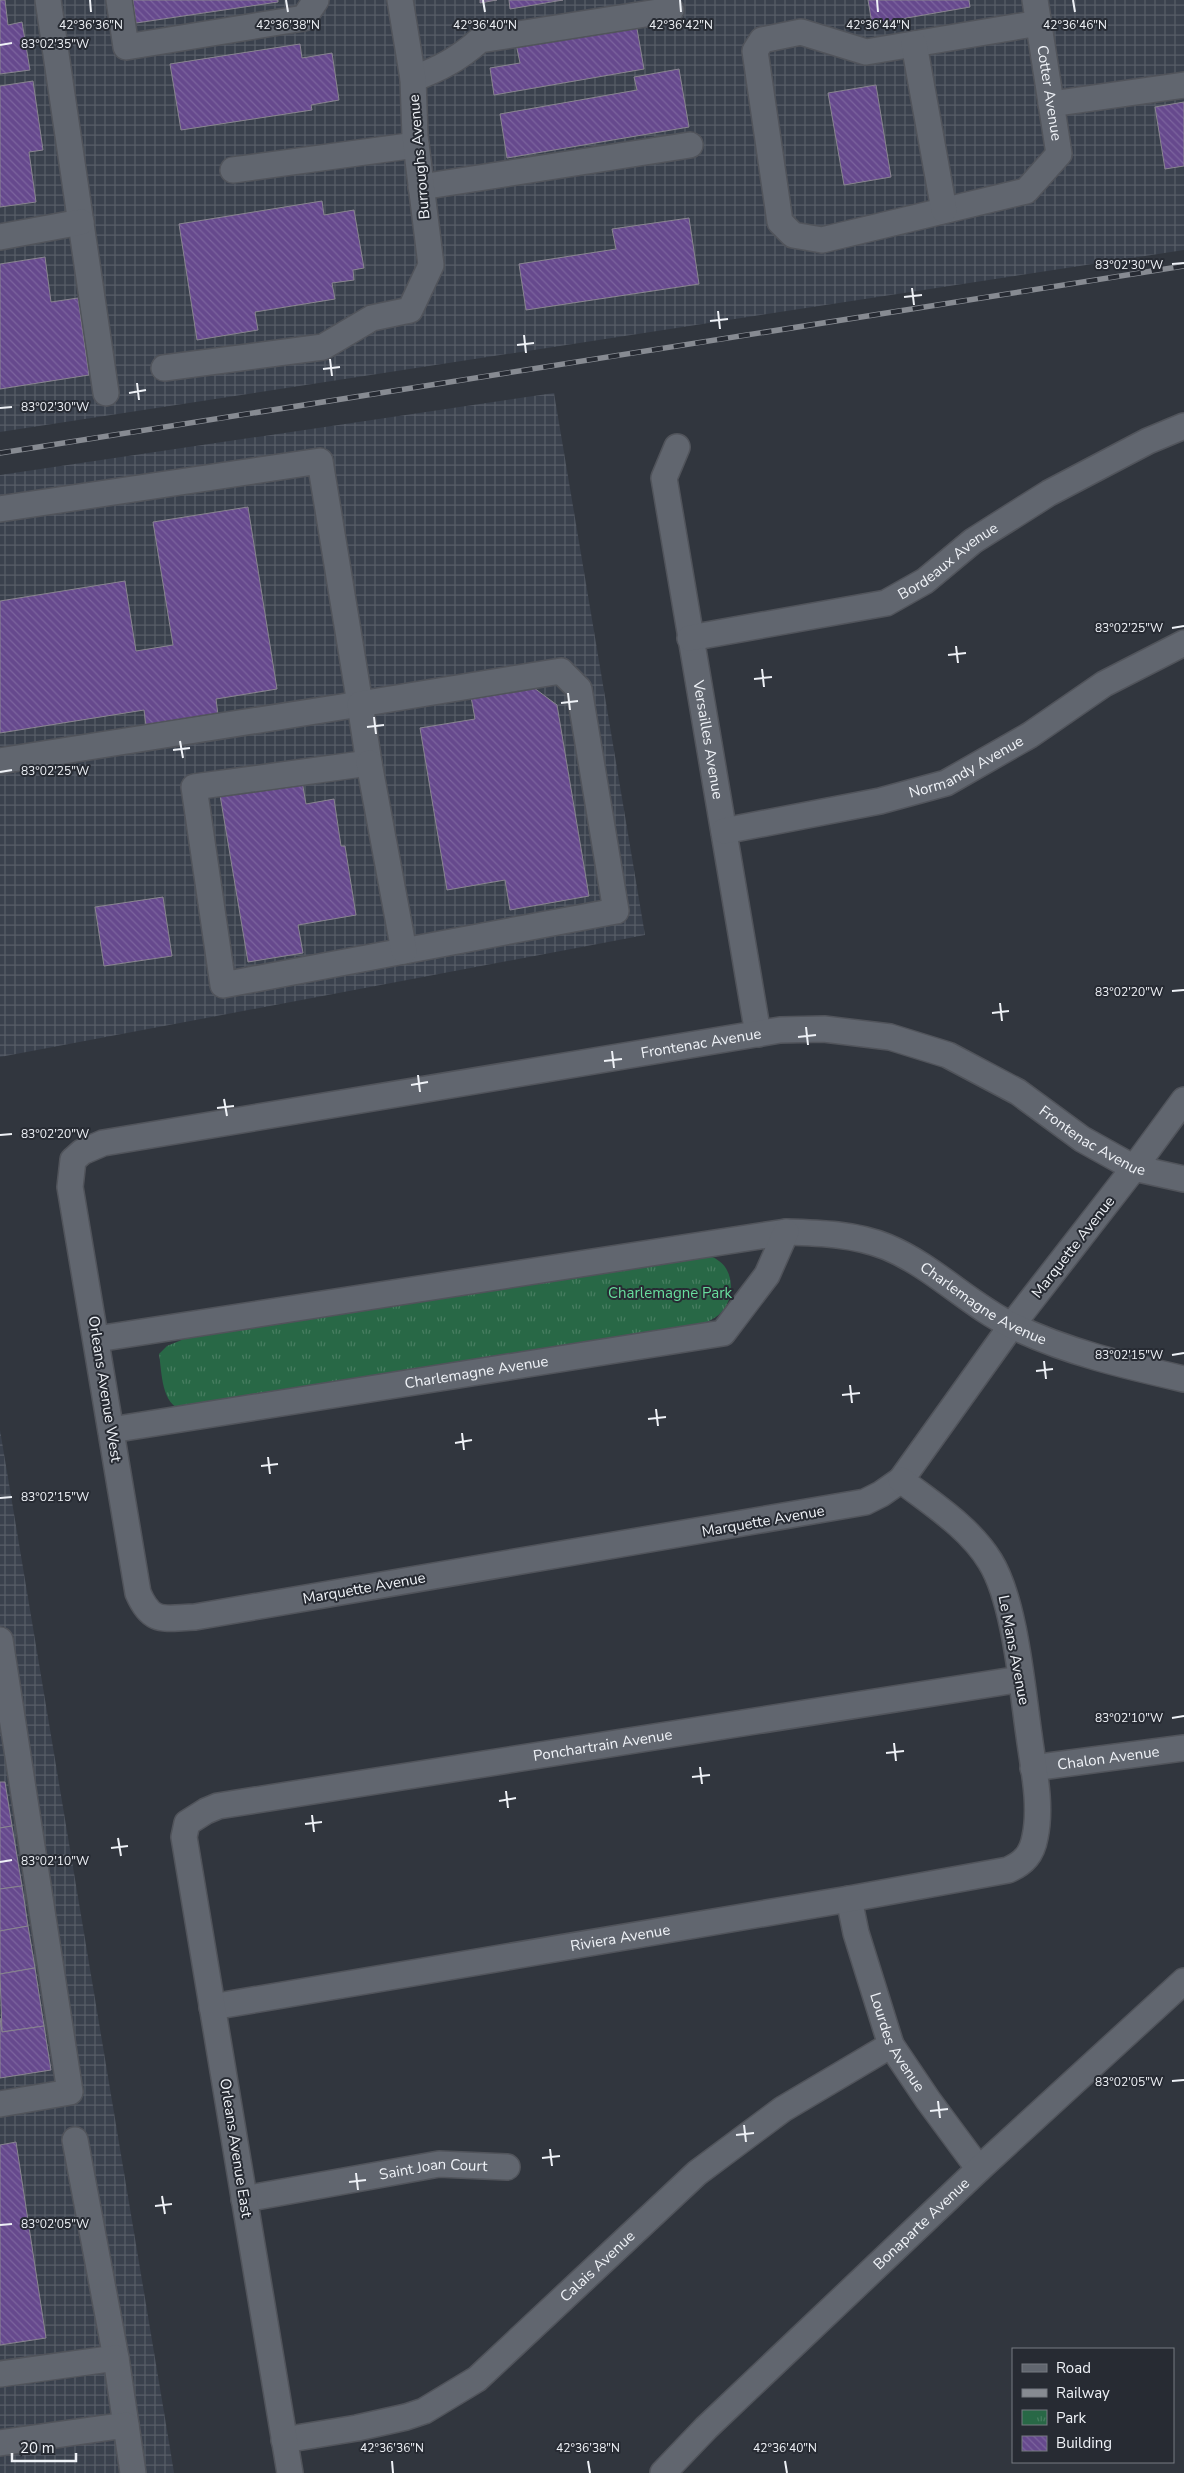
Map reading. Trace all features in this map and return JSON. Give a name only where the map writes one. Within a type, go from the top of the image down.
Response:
[{"type":"street","points":[[48,0],[106,393]]},
{"type":"street","points":[[119,0],[126,47],[304,18],[316,0]]},
{"type":"street","name":"Burroughs Avenue","points":[[164,368],[323,347],[372,318],[410,310],[431,265],[416,144],[413,79],[400,0]]},
{"type":"street","points":[[413,79],[446,66],[460,58],[480,40],[671,10]]},
{"type":"street","points":[[914,44],[944,210],[822,240],[794,236],[780,222],[755,51],[762,40],[801,32],[866,52],[914,44],[1037,12]]},
{"type":"street","name":"Cotter Avenue","points":[[944,210],[1026,191],[1059,154],[1037,12]]},
{"type":"street","points":[[1052,104],[1184,85]]},
{"type":"street","points":[[233,170],[416,144]]},
{"type":"street","points":[[421,186],[690,145]]},
{"type":"street","points":[[0,237],[81,222]]},
{"type":"street","name":"Bordeaux Avenue","points":[[690,638],[886,603],[925,581],[973,542],[1049,493],[1140,445],[1184,426]]},
{"type":"street","name":"Versailles Avenue","points":[[677,446],[664,478],[758,1034]]},
{"type":"street","points":[[0,509],[320,461],[370,763],[404,951]]},
{"type":"street","name":"Normandy Avenue","points":[[724,831],[880,801],[946,783],[1030,735],[1104,684],[1184,643]]},
{"type":"street","points":[[0,761],[561,671],[578,688],[616,911],[223,985],[194,787],[370,763]]},
{"type":"street","name":"Frontenac Avenue","points":[[73,1160],[82,1152],[103,1143],[780,1030],[824,1029],[890,1037],[948,1055],[1018,1092],[1082,1140],[1134,1168],[1184,1179]]},
{"type":"street","name":"Marquette Avenue","points":[[152,1615],[165,1618],[194,1617],[845,1507],[865,1502],[881,1494],[901,1480],[1012,1326],[1184,1100]]},
{"type":"street","name":"Orleans Avenue West","points":[[73,1160],[70,1171],[70,1186],[138,1593],[144,1606],[152,1615]]},
{"type":"street","name":"Charlemagne Avenue","points":[[111,1430],[723,1333],[768,1275],[786,1232]]},
{"type":"street","name":"Charlemagne Avenue","points":[[97,1339],[786,1232],[825,1233],[857,1238],[888,1248],[921,1266],[1012,1326],[1061,1345],[1184,1379]]},
{"type":"street","name":"Le Mans Avenue","points":[[901,1480],[959,1525],[978,1544],[991,1562],[1002,1583],[1021,1678],[1038,1822],[1035,1838],[1025,1860]]},
{"type":"street","points":[[0,1640],[9,1754],[70,2092],[0,2104]]},
{"type":"street","name":"Ponchartrain Avenue","points":[[187,1823],[218,1806],[1021,1678]]},
{"type":"street","name":"Chalon Avenue","points":[[1033,1768],[1184,1748]]},
{"type":"street","name":"Orleans Avenue East","points":[[187,1823],[184,1837],[290,2473]]},
{"type":"street","name":"Riviera Avenue","points":[[212,2007],[849,1899],[1008,1870],[1025,1860]]},
{"type":"street","name":"Lourdes Avenue","points":[[849,1899],[856,1933],[891,2045],[928,2100],[979,2169]]},
{"type":"street","name":"Bonaparte Avenue","points":[[663,2473],[706,2428],[979,2169],[1184,1981]]},
{"type":"street","name":"Calais Avenue","points":[[284,2440],[357,2428],[406,2417],[424,2411],[477,2379],[697,2173],[783,2109],[891,2045]]},
{"type":"street","points":[[75,2140],[116,2358],[133,2473]]},
{"type":"street","name":"Saint Joan Court","points":[[244,2199],[439,2164],[507,2167]]},
{"type":"street","points":[[0,2374],[116,2358]]},
{"type":"street","points":[[0,2443],[126,2425]]},
{"type":"shaded area","points":[[0,0],[1184,0],[1184,250],[0,432]]},
{"type":"shaded area","points":[[554,393],[645,935],[0,1057],[0,475]]},
{"type":"shaded area","points":[[0,1430],[170,2448],[174,2473],[0,2473]]},
{"type":"green space","name":"Charlemagne Park","points":[[702,1252],[723,1265],[731,1281],[731,1293],[725,1307],[718,1315],[707,1322],[183,1410],[170,1402],[164,1387],[159,1354],[167,1346],[184,1339]]},
{"type":"building","points":[[0,0],[5,0],[8,25],[22,22],[30,70],[0,74]]},
{"type":"building","points":[[133,0],[278,0],[278,2],[136,23]]},
{"type":"building","points":[[480,0],[497,0],[480,3]]},
{"type":"building","points":[[509,0],[563,0],[510,9]]},
{"type":"building","points":[[868,0],[969,0],[970,7],[872,24]]},
{"type":"building","points":[[636,23],[644,69],[494,95],[490,68],[520,63],[516,44]]},
{"type":"building","points":[[300,44],[302,58],[332,53],[339,100],[311,105],[312,110],[181,130],[170,64]]},
{"type":"building","points":[[679,69],[689,127],[507,158],[500,114],[637,90],[634,77]]},
{"type":"building","points":[[33,81],[43,150],[29,152],[36,202],[0,207],[0,86]]},
{"type":"building","points":[[876,85],[891,177],[844,185],[828,93]]},
{"type":"building","points":[[1184,102],[1184,166],[1165,169],[1155,107]]},
{"type":"building","points":[[322,201],[324,215],[354,210],[364,268],[353,270],[354,280],[332,283],[335,299],[255,312],[258,330],[197,340],[179,224]]},
{"type":"building","points":[[689,218],[699,284],[526,310],[519,264],[616,249],[612,229]]},
{"type":"building","points":[[45,257],[51,302],[78,298],[89,375],[0,389],[0,264]]},
{"type":"building","points":[[248,507],[277,689],[216,699],[218,715],[146,726],[144,710],[0,733],[0,601],[125,581],[136,651],[173,645],[153,522]]},
{"type":"building","points":[[526,682],[557,705],[589,896],[510,910],[505,880],[447,890],[420,728],[475,719],[470,691]]},
{"type":"building","points":[[302,781],[306,804],[334,799],[341,846],[345,846],[356,915],[298,925],[303,953],[248,962],[220,795]]},
{"type":"building","points":[[163,897],[172,956],[104,966],[95,907]]},
{"type":"building","points":[[0,1782],[5,1782],[12,1826],[0,1828]]},
{"type":"building","points":[[12,1826],[22,1886],[0,1889],[0,1828]]},
{"type":"building","points":[[22,1886],[28,1926],[0,1931],[0,1889]]},
{"type":"building","points":[[28,1926],[35,1968],[0,1974],[0,1931]]},
{"type":"building","points":[[35,1968],[44,2026],[2,2032],[0,1974]]},
{"type":"building","points":[[0,2018],[2,2032],[44,2026],[51,2070],[0,2078]]},
{"type":"building","points":[[16,2142],[46,2338],[0,2345],[0,2145]]},
{"type":"railway","points":[[0,453],[1184,266]]}]
